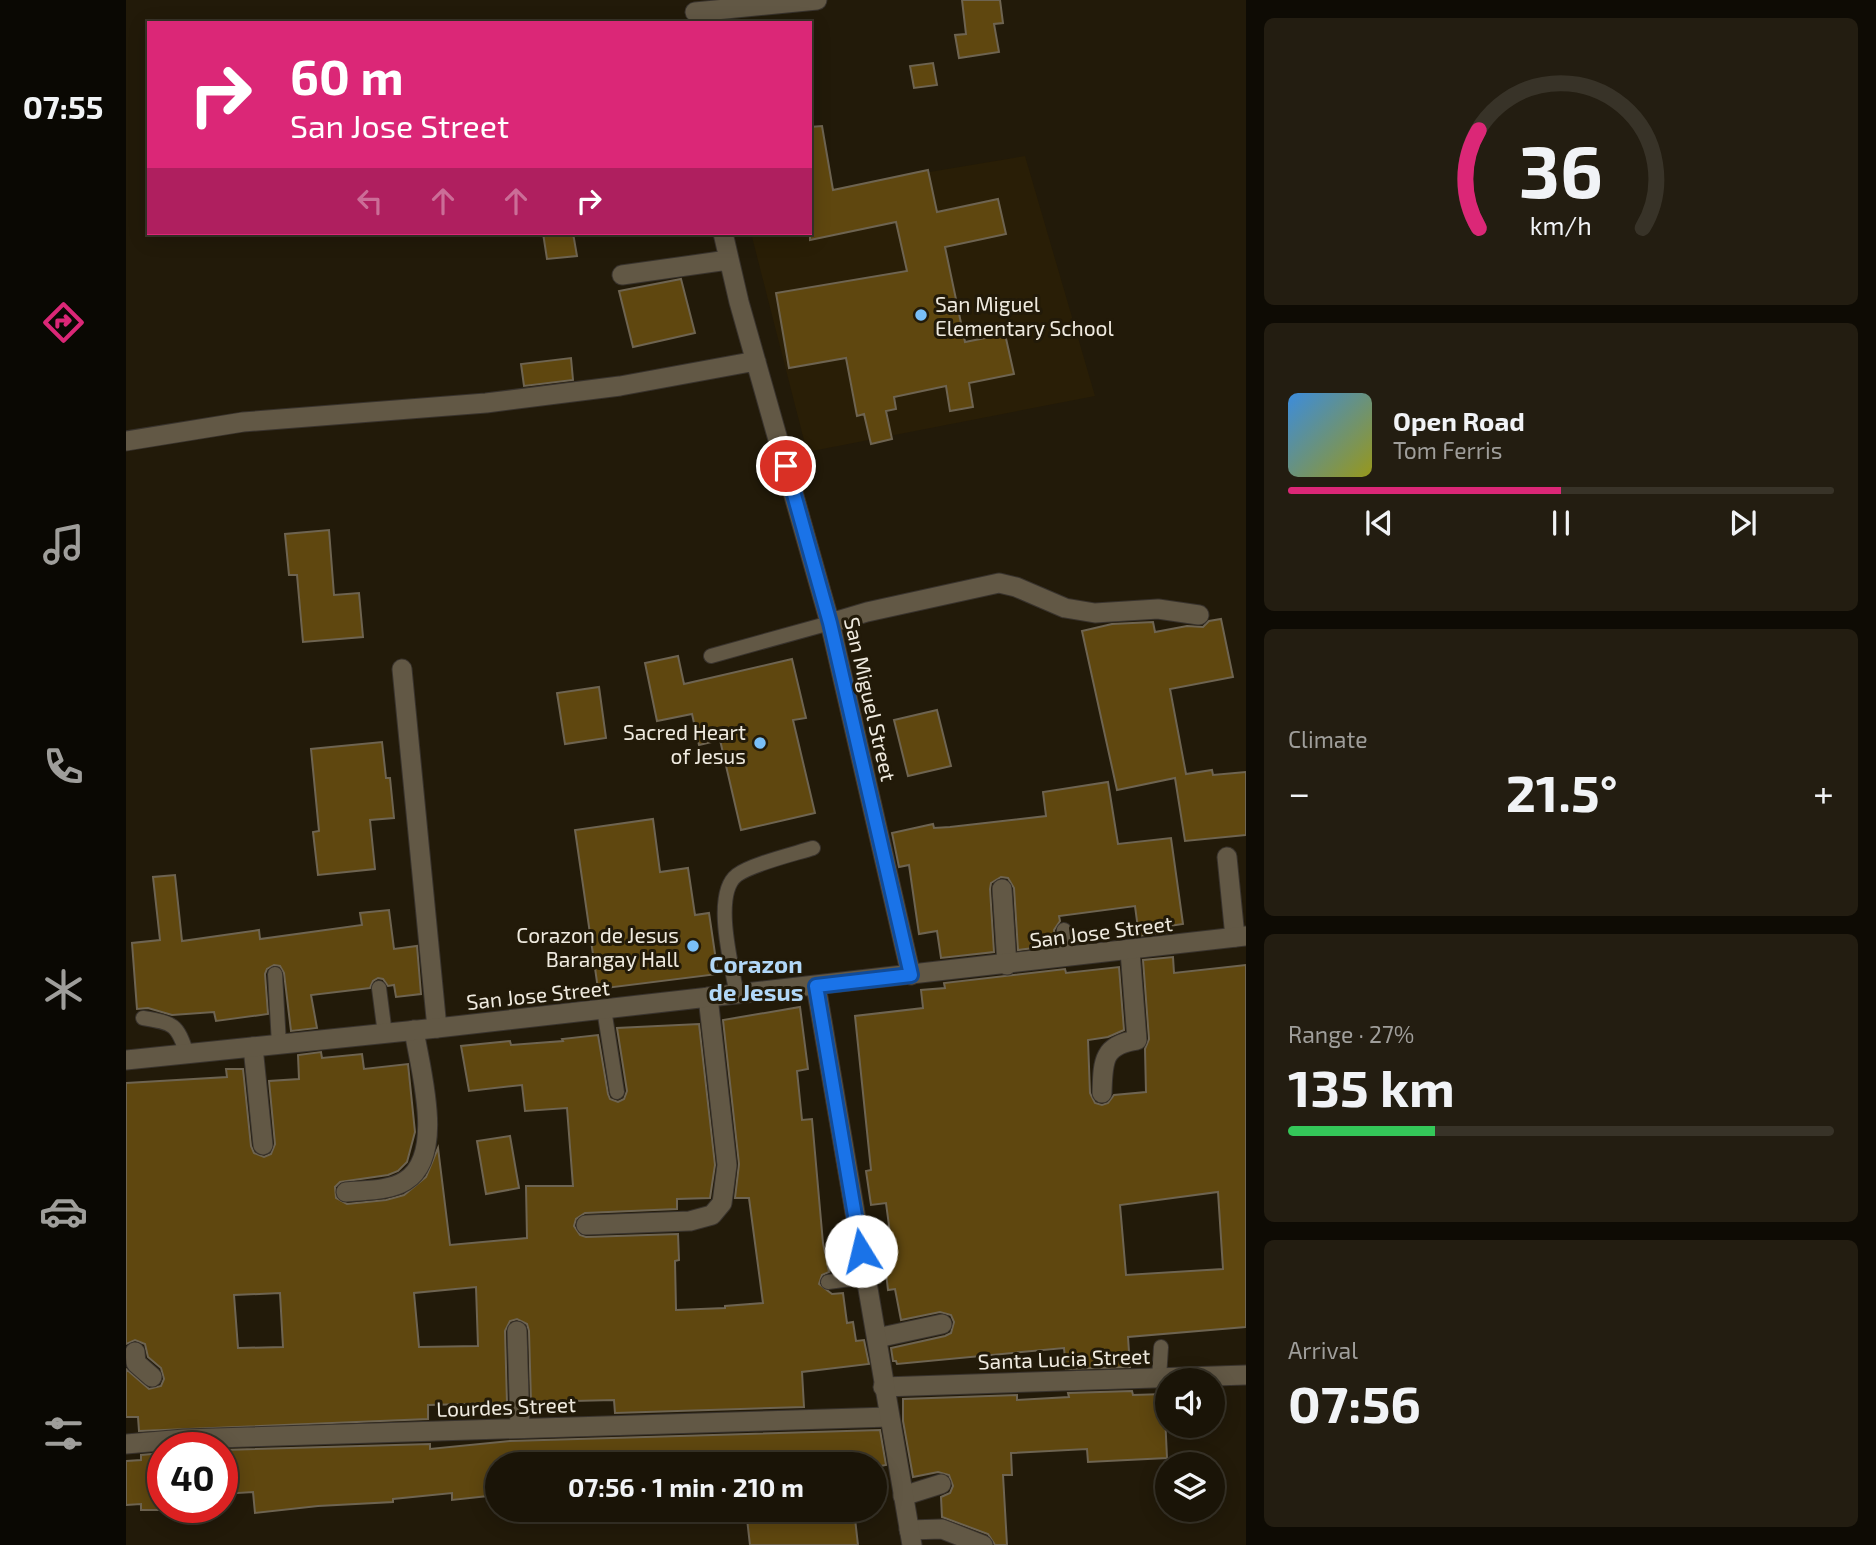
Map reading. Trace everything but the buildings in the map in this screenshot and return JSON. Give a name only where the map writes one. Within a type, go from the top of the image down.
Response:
[{"type":"street","points":[[695,12],[817,0]]},
{"type":"street","name":"San Miguel Street","points":[[723,235],[728,260],[830,623],[911,975]]},
{"type":"street","points":[[622,275],[728,260]]},
{"type":"street","points":[[126,441],[243,422],[526,398],[620,386],[756,361]]},
{"type":"street","points":[[830,623],[867,612],[999,583],[1016,587],[1065,608],[1095,613],[1158,609],[1199,615]]},
{"type":"street","points":[[402,669],[437,1028]]},
{"type":"street","points":[[1227,858],[1241,936]]},
{"type":"street","points":[[1002,889],[1007,965]]},
{"type":"street","name":"San Jose Street","points":[[126,1060],[1007,965],[1241,936]]},
{"type":"street","points":[[1102,1093],[1103,1066],[1109,1050],[1124,1042],[1137,1040],[1130,951]]},
{"type":"street","points":[[816,986],[910,1537],[942,1529],[982,1545]]},
{"type":"street","points":[[586,1225],[690,1221],[712,1215],[722,1203],[727,1165],[708,997]]},
{"type":"street","points":[[346,1192],[392,1187],[406,1181],[418,1170],[424,1157],[428,1139],[414,1030]]},
{"type":"street","points":[[253,1047],[263,1145]]},
{"type":"street","points":[[877,1338],[942,1324]]},
{"type":"street","points":[[517,1331],[520,1428]]},
{"type":"street","points":[[134,1349],[136,1363],[152,1377]]},
{"type":"street","name":"Santa Lucia Street","points":[[1225,1376],[1246,1375]]},
{"type":"street","name":"Santa Lucia Street","points":[[883,1387],[1155,1378]]},
{"type":"street","name":"Lourdes Street","points":[[126,1444],[184,1439],[889,1417]]},
{"type":"street","points":[[903,1496],[941,1484]]},
{"type":"lane","points":[[711,656],[830,623]]},
{"type":"lane","points":[[737,995],[726,930],[726,890],[737,876],[813,848]]},
{"type":"lane","points":[[1064,930],[1067,958]]},
{"type":"lane","points":[[275,974],[279,1044]]},
{"type":"lane","points":[[379,988],[385,1034]]},
{"type":"lane","points":[[604,1009],[617,1092]]},
{"type":"lane","points":[[143,1018],[169,1023],[179,1030],[187,1054]]},
{"type":"lane","points":[[828,1282],[865,1277]]},
{"type":"lane","points":[[1160,1368],[1161,1348]]},
{"type":"shaded area","name":"San Miguel Elementary School","points":[[1025,156],[1095,396],[807,452],[752,235],[812,235],[812,192]]},
{"type":"place","name":"San Miguel Elementary School","points":[[921,315]]},
{"type":"place","name":"Sacred Heart of Jesus","points":[[760,743]]},
{"type":"place","name":"Corazon de Jesus Barangay Hall","points":[[693,946]]},
{"type":"district","name":"Corazon de Jesus","points":[[756,977]]},
{"type":"route","points":[[786,466],[830,623],[911,975],[816,986],[861,1251]]}]
